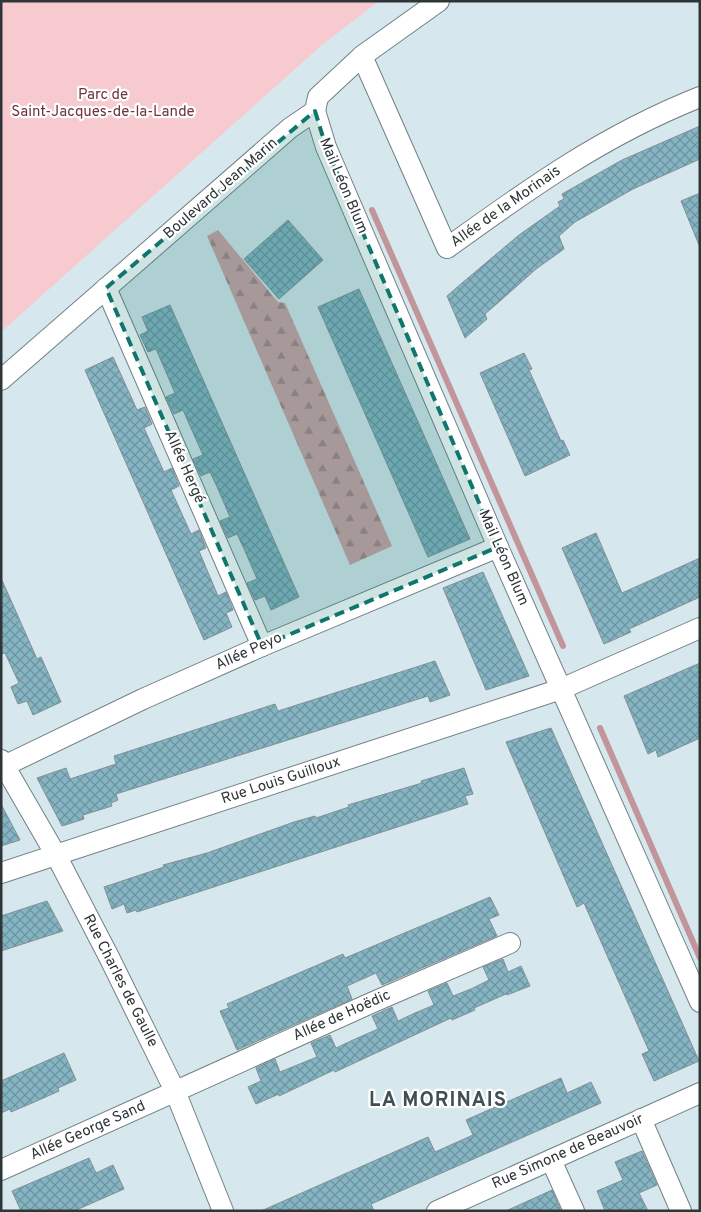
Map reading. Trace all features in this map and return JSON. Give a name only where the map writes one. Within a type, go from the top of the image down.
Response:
[{"type":"street","name":"Boulevard Jean Marin","points":[[1,380],[290,128],[315,111],[318,97],[362,56],[440,1]]},
{"type":"street","name":"Allée de la Morinais","points":[[362,56],[447,248],[538,182],[622,131],[700,97]]},
{"type":"street","name":"Mail Léon Blum","points":[[315,111],[326,147],[498,547],[700,1002]]},
{"type":"street","name":"Allée Hergé","points":[[106,288],[262,646]]},
{"type":"street","name":"Allée Peyo","points":[[3,763],[262,646],[498,547]]},
{"type":"street","name":"Rue Louis Guilloux","points":[[1,873],[561,688],[700,628]]},
{"type":"street","name":"Rue Charles de Gaulle","points":[[3,763],[56,855],[175,1091],[223,1211]]},
{"type":"street","name":"Allée de Hoëdic","points":[[175,1091],[510,943]]},
{"type":"street","name":"Allée George Sand","points":[[1,1170],[175,1091]]},
{"type":"street","name":"Rue Simone de Beauvoir","points":[[436,1211],[464,1205],[551,1160],[700,1093]]},
{"type":"street","points":[[641,1120],[681,1211]]},
{"type":"street","points":[[551,1160],[574,1211]]},
{"type":"highlighted area","points":[[315,111],[326,147],[498,547],[262,646],[106,288]]},
{"type":"green space","name":"Parc de Saint-Jacques-de-la-Lande","points":[[1,1],[379,1],[323,44],[1,332]]},
{"type":"green space","points":[[218,230],[278,302],[285,303],[392,546],[350,565],[207,236]]},
{"type":"building","points":[[700,126],[700,159],[633,189],[575,222],[559,236],[564,249],[536,269],[485,314],[487,319],[465,338],[447,296],[519,235],[560,206],[558,202],[564,199],[562,194],[622,160]]},
{"type":"building","points":[[700,193],[700,245],[699,245],[681,201]]},
{"type":"building","points":[[288,220],[323,260],[279,299],[244,259]]},
{"type":"building","points":[[359,289],[470,539],[428,557],[318,307]]},
{"type":"building","points":[[170,305],[299,597],[271,610],[265,596],[255,600],[247,583],[257,579],[245,551],[237,534],[228,538],[220,521],[230,517],[218,489],[210,472],[201,476],[193,459],[203,455],[183,410],[174,414],[166,397],[175,393],[156,349],[148,352],[140,335],[148,331],[142,317]]},
{"type":"building","points":[[524,353],[532,369],[529,370],[561,441],[563,440],[570,455],[525,476],[480,373]]},
{"type":"building","points":[[113,357],[137,410],[145,407],[152,424],[144,428],[164,472],[172,468],[179,486],[171,490],[191,534],[199,530],[206,548],[199,551],[218,596],[226,592],[233,610],[226,613],[232,627],[204,640],[85,370]]},
{"type":"building","points":[[596,533],[622,593],[700,558],[700,597],[629,629],[631,632],[604,644],[562,548]]},
{"type":"building","points":[[483,572],[529,676],[486,690],[443,588]]},
{"type":"building","points":[[1,578],[37,659],[41,657],[61,702],[33,715],[27,701],[18,704],[11,687],[19,683],[5,653],[1,654]]},
{"type":"building","points":[[435,661],[450,695],[430,702],[428,696],[116,794],[118,800],[111,803],[112,806],[83,815],[84,819],[62,826],[37,778],[66,768],[70,779],[116,764],[114,756],[275,704],[278,711]]},
{"type":"building","points":[[700,663],[700,738],[658,757],[656,750],[648,754],[624,696]]},
{"type":"building","points":[[551,728],[699,1061],[654,1081],[642,1054],[649,1051],[584,903],[577,907],[506,742]]},
{"type":"building","points":[[464,768],[473,794],[465,796],[468,804],[137,912],[136,910],[127,913],[124,904],[112,909],[104,887],[164,867],[163,865],[207,853],[294,822],[315,816],[316,818],[349,807],[348,805],[422,783],[421,781]]},
{"type":"building","points":[[1,804],[20,840],[1,846]]},
{"type":"building","points":[[490,897],[499,915],[489,919],[497,936],[382,985],[376,973],[347,986],[352,999],[237,1050],[220,1011],[229,1008],[227,1004],[343,954],[345,958]]},
{"type":"building","points":[[47,901],[63,931],[1,951],[1,916]]},
{"type":"building","points":[[503,959],[508,972],[521,966],[530,986],[506,994],[474,1008],[475,1010],[452,1020],[451,1018],[335,1072],[334,1070],[279,1096],[279,1094],[256,1104],[248,1087],[261,1081],[256,1068],[275,1059],[280,1072],[317,1057],[311,1043],[330,1035],[336,1048],[378,1029],[372,1016],[392,1007],[398,1021],[434,1005],[428,991],[447,983],[453,996],[489,980],[483,967]]},
{"type":"building","points":[[64,1053],[76,1080],[58,1088],[59,1091],[39,1100],[11,1112],[10,1109],[1,1113],[1,1081]]},
{"type":"building","points":[[561,1078],[567,1093],[591,1082],[601,1103],[371,1204],[374,1211],[261,1211],[428,1137],[435,1152],[473,1135],[466,1120]]},
{"type":"building","points":[[642,1151],[657,1185],[639,1193],[648,1211],[605,1211],[597,1191],[623,1180],[615,1162]]},
{"type":"building","points":[[89,1158],[96,1173],[113,1165],[124,1189],[74,1211],[21,1211],[12,1191]]},
{"type":"building","points":[[552,1190],[561,1211],[506,1211]]},
{"type":"waterway","points":[[372,210],[563,646]]},
{"type":"waterway","points":[[600,728],[700,958]]},
{"type":"district","name":"LA MORINAIS","points":[[438,1101]]}]
